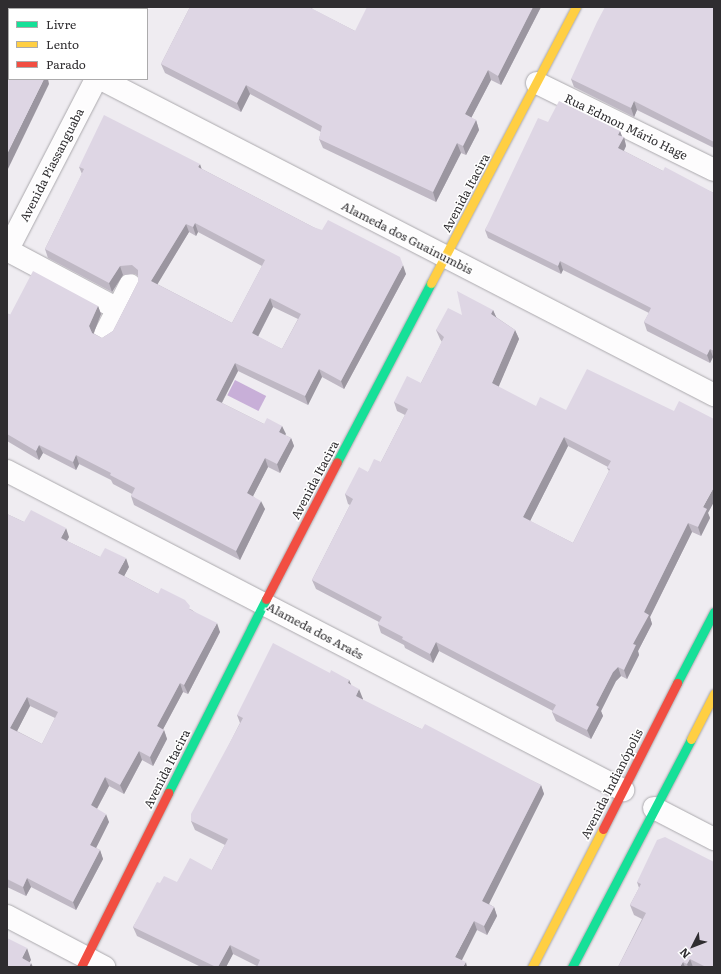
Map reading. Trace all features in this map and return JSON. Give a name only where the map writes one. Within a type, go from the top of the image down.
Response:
[{"type":"street","name":"Avenida Itacira","points":[[91,964],[263,604],[446,258],[576,7]]},
{"type":"street","name":"Avenida Piassanguaba","points":[[7,251],[95,80]]},
{"type":"street","name":"Alameda dos Guainumbis","points":[[103,80],[714,395]]},
{"type":"street","name":"Rua Edmon Mário Hage","points":[[537,83],[714,170]]},
{"type":"street","points":[[7,251],[118,309]]},
{"type":"street","points":[[105,334],[130,285]]},
{"type":"street","name":"Alameda dos Araês","points":[[7,471],[623,790]]},
{"type":"street","name":"Avenida Indianópolis","points":[[532,967],[714,612]]},
{"type":"street","points":[[572,967],[714,694]]},
{"type":"street","points":[[654,808],[714,839]]},
{"type":"street","points":[[7,916],[91,964]]},
{"type":"shaded area","points":[[235,380],[266,396],[258,411],[227,395]]},
{"type":"building","points":[[56,7],[87,7],[86,8]]},
{"type":"building","points":[[190,7],[309,7],[355,31],[367,7],[533,7],[498,76],[488,70],[465,114],[476,120],[463,146],[457,143],[433,192],[319,139],[322,126],[246,85],[237,103],[161,64]]},
{"type":"building","points":[[605,7],[714,7],[714,142],[634,101],[631,108],[571,79]]},
{"type":"building","points":[[7,55],[8,80],[44,80],[7,154]]},
{"type":"building","points":[[559,101],[620,131],[618,135],[624,137],[618,148],[663,171],[665,167],[714,193],[714,351],[710,349],[707,355],[644,322],[651,308],[560,261],[558,266],[485,230],[538,118],[548,122]]},
{"type":"building","points":[[104,115],[200,164],[198,167],[313,227],[322,230],[328,220],[400,257],[403,265],[341,381],[319,369],[305,396],[235,363],[216,400],[264,424],[267,418],[282,426],[279,432],[291,438],[277,464],[265,458],[247,493],[261,501],[236,551],[131,496],[135,488],[110,475],[111,473],[76,455],[73,462],[39,445],[36,451],[7,434],[7,313],[10,315],[33,271],[98,306],[89,326],[92,333],[102,338],[113,331],[138,282],[138,270],[132,265],[120,266],[109,283],[45,249],[84,169],[79,167]],"holes":[[[195,223],[265,260],[232,323],[151,281],[186,224],[193,227]],[[270,298],[301,314],[282,349],[252,333]]]},
{"type":"building","points":[[457,291],[493,310],[491,314],[515,330],[492,383],[536,406],[540,397],[566,410],[587,369],[674,411],[679,401],[714,419],[714,487],[703,507],[707,509],[698,527],[688,523],[644,612],[649,615],[633,644],[636,645],[624,670],[618,667],[613,672],[596,705],[599,707],[587,730],[552,712],[556,705],[436,642],[430,654],[402,639],[403,637],[378,624],[382,617],[312,580],[353,499],[345,494],[359,467],[368,472],[374,459],[381,462],[408,409],[394,402],[407,376],[421,383],[444,337],[436,330],[448,308],[462,315]],"holes":[[[564,437],[611,461],[607,468],[610,469],[573,543],[523,517]]]},
{"type":"building","points":[[31,510],[66,528],[61,538],[100,557],[105,548],[126,558],[118,573],[158,594],[161,588],[185,600],[190,606],[189,609],[217,623],[184,685],[180,683],[157,726],[164,730],[150,757],[139,751],[120,785],[105,777],[91,805],[106,814],[90,845],[100,850],[73,902],[27,878],[23,887],[7,879],[7,514],[24,522]],"holes":[[[27,697],[58,712],[42,744],[10,728]]]},
{"type":"building","points":[[273,643],[330,673],[331,670],[349,680],[348,683],[359,689],[356,696],[417,727],[422,729],[425,724],[541,785],[482,901],[494,907],[484,926],[474,921],[455,957],[466,962],[463,967],[257,967],[260,960],[230,945],[218,967],[216,967],[133,927],[157,882],[160,883],[164,876],[177,882],[190,858],[212,870],[228,839],[191,821],[191,814],[243,718],[237,715]]},
{"type":"building","points":[[665,837],[714,862],[714,967],[706,967],[690,959],[687,964],[683,962],[680,967],[618,967],[646,913],[630,905],[641,884],[637,882],[657,840]]},
{"type":"building","points":[[7,938],[27,948],[22,958],[31,963],[29,967],[7,967]]},
{"type":"traffic: fast","points":[[337,462],[431,283]]},
{"type":"traffic: fast","points":[[168,793],[266,599]]},
{"type":"traffic: fast","points":[[677,683],[714,612]]},
{"type":"traffic: fast","points":[[572,967],[691,739]]},
{"type":"traffic: slow","points":[[431,283],[576,7]]},
{"type":"traffic: slow","points":[[691,739],[714,694]]},
{"type":"traffic: slow","points":[[532,967],[603,829]]},
{"type":"traffic: jam","points":[[266,599],[337,462]]},
{"type":"traffic: jam","points":[[603,829],[677,683]]},
{"type":"traffic: jam","points":[[81,967],[168,793]]}]
